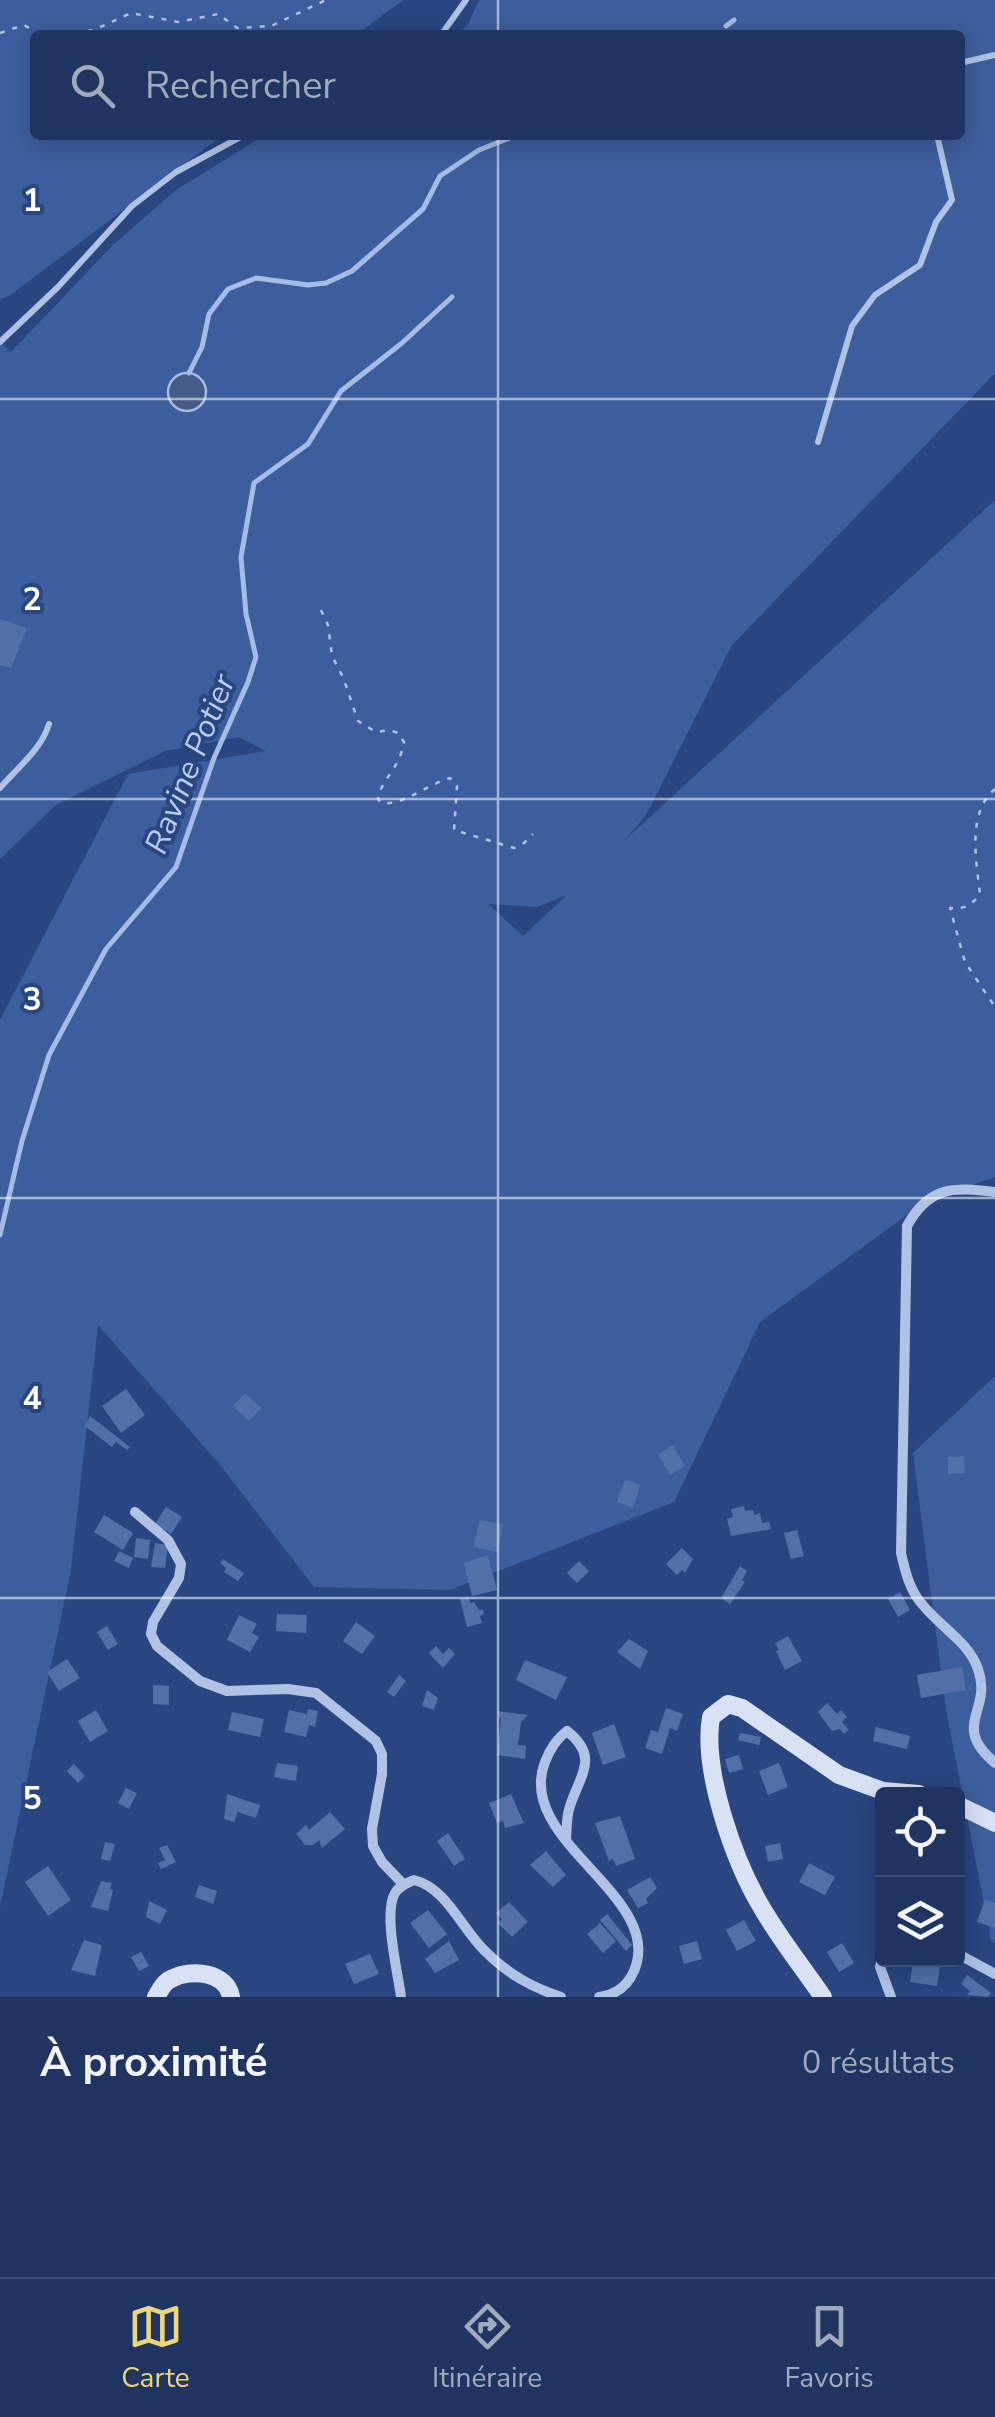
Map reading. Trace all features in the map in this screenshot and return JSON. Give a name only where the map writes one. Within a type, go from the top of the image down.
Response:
[{"type":"main road","points":[[823,1997],[760,1906],[727,1828],[710,1764],[711,1717],[728,1704],[742,1708],[839,1775],[875,1788]]},
{"type":"main road","points":[[965,1808],[995,1822]]},
{"type":"main road","points":[[156,1997],[168,1980],[185,1973],[216,1976],[230,1988],[232,1997]]},
{"type":"street","points":[[995,1192],[942,1191],[918,1206],[908,1226],[901,1554],[920,1603],[963,1644],[976,1664],[981,1695],[974,1740],[995,1762]]},
{"type":"street","points":[[135,1512],[168,1540],[181,1564],[179,1578],[153,1622],[151,1634],[156,1646],[200,1681],[227,1691],[288,1689],[316,1693],[376,1742],[382,1754],[382,1774],[372,1828],[373,1846],[382,1862],[404,1884]]},
{"type":"street","points":[[566,1840],[570,1805],[586,1766],[580,1741],[568,1731],[559,1737],[546,1758],[540,1786],[552,1822],[566,1840],[615,1899],[639,1942],[638,1961],[631,1978],[614,1995],[599,1997]]},
{"type":"street","points":[[401,1997],[390,1910],[394,1894],[414,1880],[435,1888],[484,1950],[514,1978],[560,1997]]},
{"type":"street","points":[[965,1958],[995,1974]]},
{"type":"street","points":[[880,1967],[891,1997]]},
{"type":"lane","points":[[445,30],[466,0]]},
{"type":"lane","points":[[965,62],[995,55]]},
{"type":"lane","points":[[0,342],[58,288],[132,206],[176,172],[235,140]]},
{"type":"lane","points":[[818,442],[852,326],[875,295],[920,265],[936,222],[952,200],[938,140]]},
{"type":"lane","points":[[0,788],[46,736],[49,724]]},
{"type":"path","points":[[94,30],[130,13],[178,22],[218,14],[237,28],[271,26],[326,0]]},
{"type":"path","points":[[0,33],[24,25],[32,30]]},
{"type":"path","points":[[321,610],[328,625],[332,656],[358,721],[376,732],[398,732],[404,742],[400,762],[380,790],[381,803],[390,804],[450,778],[457,786],[454,830],[514,848],[533,834]]},
{"type":"path","points":[[995,789],[984,798],[975,822],[980,894],[962,909],[950,908],[965,962],[995,1007]]},
{"type":"shaded area","points":[[0,0],[403,0],[363,30],[30,30],[30,140],[216,140],[0,300]]},
{"type":"shaded area","points":[[479,0],[995,0],[995,373],[732,645],[646,815],[626,839],[995,500],[995,1177],[926,1201],[760,1322],[674,1502],[450,1590],[314,1587],[221,1466],[98,1325],[71,1570],[0,1907],[0,1020],[128,774],[266,751],[239,737],[165,751],[56,805],[0,859],[0,342],[11,352],[113,245],[176,190],[257,140],[965,140],[965,30],[462,30]],"holes":[[[567,895],[523,936],[488,904],[537,907]]]},
{"type":"shaded area","points":[[187,373],[200,379],[206,392],[200,405],[187,411],[174,405],[168,392],[174,379]]},
{"type":"shaded area","points":[[995,1376],[995,1944],[946,1710],[913,1453]]},
{"type":"building","points":[[0,619],[27,628],[11,668],[0,665]]},
{"type":"building","points":[[126,1389],[145,1415],[121,1433],[102,1406]]},
{"type":"building","points":[[245,1393],[261,1408],[249,1421],[233,1406]]},
{"type":"building","points":[[90,1416],[130,1447],[127,1450],[116,1442],[112,1447],[85,1426]]},
{"type":"building","points":[[673,1445],[685,1466],[670,1475],[658,1454]]},
{"type":"building","points":[[964,1456],[965,1473],[948,1474],[948,1457]]},
{"type":"building","points":[[625,1479],[640,1485],[633,1508],[617,1502]]},
{"type":"building","points":[[744,1506],[745,1511],[753,1510],[754,1515],[760,1513],[762,1523],[769,1522],[771,1529],[731,1536],[727,1519],[733,1517],[731,1509]]},
{"type":"building","points":[[166,1507],[182,1517],[171,1534],[155,1524]]},
{"type":"building","points":[[104,1515],[133,1533],[123,1550],[94,1532]]},
{"type":"building","points":[[480,1520],[503,1524],[498,1552],[473,1547]]},
{"type":"building","points":[[797,1530],[804,1556],[791,1559],[784,1533]]},
{"type":"building","points":[[136,1538],[150,1540],[148,1559],[134,1557]]},
{"type":"building","points":[[155,1543],[168,1545],[165,1568],[151,1567]]},
{"type":"building","points":[[682,1548],[693,1559],[685,1573],[682,1570],[677,1575],[666,1564]]},
{"type":"building","points":[[119,1551],[133,1558],[129,1568],[114,1561]]},
{"type":"building","points":[[488,1555],[497,1590],[472,1596],[464,1563]]},
{"type":"building","points":[[223,1559],[244,1573],[238,1581],[224,1572],[226,1568],[220,1563]]},
{"type":"building","points":[[579,1561],[589,1571],[577,1583],[567,1573]]},
{"type":"building","points":[[740,1566],[747,1571],[742,1580],[745,1582],[730,1604],[721,1598]]},
{"type":"building","points":[[900,1592],[910,1610],[898,1617],[888,1599]]},
{"type":"building","points":[[469,1597],[470,1603],[483,1609],[484,1614],[480,1616],[482,1623],[467,1627],[460,1599]]},
{"type":"building","points":[[277,1614],[307,1615],[306,1633],[276,1631]]},
{"type":"building","points":[[239,1615],[257,1624],[252,1633],[259,1637],[250,1652],[227,1640]]},
{"type":"building","points":[[356,1622],[375,1636],[362,1654],[343,1641]]},
{"type":"building","points":[[107,1626],[118,1644],[108,1650],[97,1632]]},
{"type":"building","points":[[788,1636],[802,1661],[785,1670],[775,1643]]},
{"type":"building","points":[[629,1639],[648,1651],[640,1669],[617,1652]]},
{"type":"building","points":[[436,1646],[443,1654],[449,1648],[455,1654],[443,1668],[429,1653]]},
{"type":"building","points":[[67,1659],[80,1678],[59,1691],[47,1672]]},
{"type":"building","points":[[525,1660],[567,1677],[556,1700],[516,1680]]},
{"type":"building","points":[[962,1667],[966,1690],[921,1698],[917,1675]]},
{"type":"building","points":[[399,1675],[406,1681],[394,1697],[387,1692]]},
{"type":"building","points":[[153,1685],[169,1686],[169,1705],[153,1704]]},
{"type":"building","points":[[427,1690],[438,1698],[434,1710],[422,1706]]},
{"type":"building","points":[[827,1703],[837,1714],[841,1710],[847,1717],[842,1722],[849,1730],[844,1734],[840,1729],[832,1731],[818,1712]]},
{"type":"building","points":[[666,1708],[683,1714],[677,1731],[670,1728],[662,1754],[645,1748],[651,1730],[658,1732]]},
{"type":"building","points":[[308,1709],[318,1711],[315,1727],[309,1725],[306,1737],[284,1732],[289,1710],[307,1714]]},
{"type":"building","points":[[96,1710],[108,1731],[90,1742],[78,1721]]},
{"type":"building","points":[[497,1711],[528,1715],[521,1722],[518,1745],[526,1746],[525,1759],[497,1755],[501,1720]]},
{"type":"building","points":[[232,1712],[264,1719],[260,1737],[228,1730]]},
{"type":"building","points":[[614,1724],[626,1757],[603,1765],[592,1733]]},
{"type":"building","points":[[876,1727],[910,1736],[907,1749],[873,1741]]},
{"type":"building","points":[[740,1733],[761,1737],[759,1745],[738,1740]]},
{"type":"building","points":[[739,1755],[743,1769],[729,1773],[725,1759]]},
{"type":"building","points":[[277,1763],[298,1766],[296,1781],[274,1777]]},
{"type":"building","points":[[779,1763],[788,1787],[768,1795],[759,1771]]},
{"type":"building","points":[[74,1764],[85,1776],[78,1783],[67,1771]]},
{"type":"building","points":[[126,1788],[137,1793],[129,1809],[118,1803]]},
{"type":"building","points":[[227,1794],[260,1805],[256,1818],[238,1812],[234,1822],[224,1819]]},
{"type":"building","points":[[511,1794],[524,1823],[505,1828],[503,1821],[497,1823],[489,1803]]},
{"type":"building","points":[[330,1812],[345,1829],[322,1848],[319,1840],[305,1845],[296,1834],[306,1825],[309,1830]]},
{"type":"building","points":[[620,1816],[635,1859],[616,1866],[613,1859],[609,1861],[595,1823]]},
{"type":"building","points":[[448,1833],[465,1859],[454,1866],[437,1841]]},
{"type":"building","points":[[105,1842],[115,1844],[110,1861],[101,1859]]},
{"type":"building","points":[[780,1843],[783,1859],[768,1862],[765,1846]]},
{"type":"building","points":[[167,1845],[176,1862],[161,1869],[158,1863],[165,1860],[159,1848]]},
{"type":"building","points":[[546,1851],[566,1875],[553,1887],[530,1865]]},
{"type":"building","points":[[809,1863],[835,1877],[825,1895],[799,1882]]},
{"type":"building","points":[[48,1866],[71,1900],[48,1916],[25,1882]]},
{"type":"building","points":[[650,1877],[657,1888],[646,1899],[648,1903],[638,1908],[627,1890]]},
{"type":"building","points":[[101,1881],[112,1883],[108,1911],[91,1907]]},
{"type":"building","points":[[199,1885],[217,1891],[213,1904],[195,1897]]},
{"type":"building","points":[[985,1899],[995,1903],[995,1928],[977,1922]]},
{"type":"building","points":[[149,1901],[167,1910],[160,1924],[146,1917]]},
{"type":"building","points":[[509,1902],[528,1922],[512,1937],[498,1923],[502,1919],[496,1913]]},
{"type":"building","points":[[428,1910],[447,1934],[429,1948],[410,1923]]},
{"type":"building","points":[[607,1914],[632,1945],[626,1951],[600,1920]]},
{"type":"building","points":[[744,1920],[756,1941],[737,1951],[726,1930]]},
{"type":"building","points":[[600,1923],[616,1941],[603,1953],[587,1934]]},
{"type":"building","points":[[84,1940],[102,1945],[95,1976],[71,1970]]},
{"type":"building","points":[[449,1941],[459,1960],[435,1973],[425,1959]]},
{"type":"building","points":[[697,1941],[702,1959],[684,1964],[679,1946]]},
{"type":"building","points":[[842,1943],[854,1963],[839,1972],[827,1952]]},
{"type":"building","points":[[141,1952],[149,1966],[139,1971],[131,1957]]},
{"type":"building","points":[[370,1954],[379,1974],[354,1984],[345,1964]]},
{"type":"building","points":[[912,1967],[940,1967],[937,1986],[910,1982]]},
{"type":"building","points":[[967,1975],[991,1993],[988,1997],[967,1995],[970,1991],[961,1984]]},
{"type":"waterway","points":[[726,26],[734,20]]},
{"type":"waterway","points":[[189,373],[202,347],[209,314],[228,289],[256,278],[308,285],[326,283],[352,271],[423,209],[440,176],[479,150],[504,140]]},
{"type":"waterway","name":"Ravine Potier","points":[[0,1235],[22,1141],[49,1055],[106,949],[176,867],[214,758],[248,682],[256,657],[246,614],[241,557],[254,483],[308,444],[341,391],[452,297]]}]
